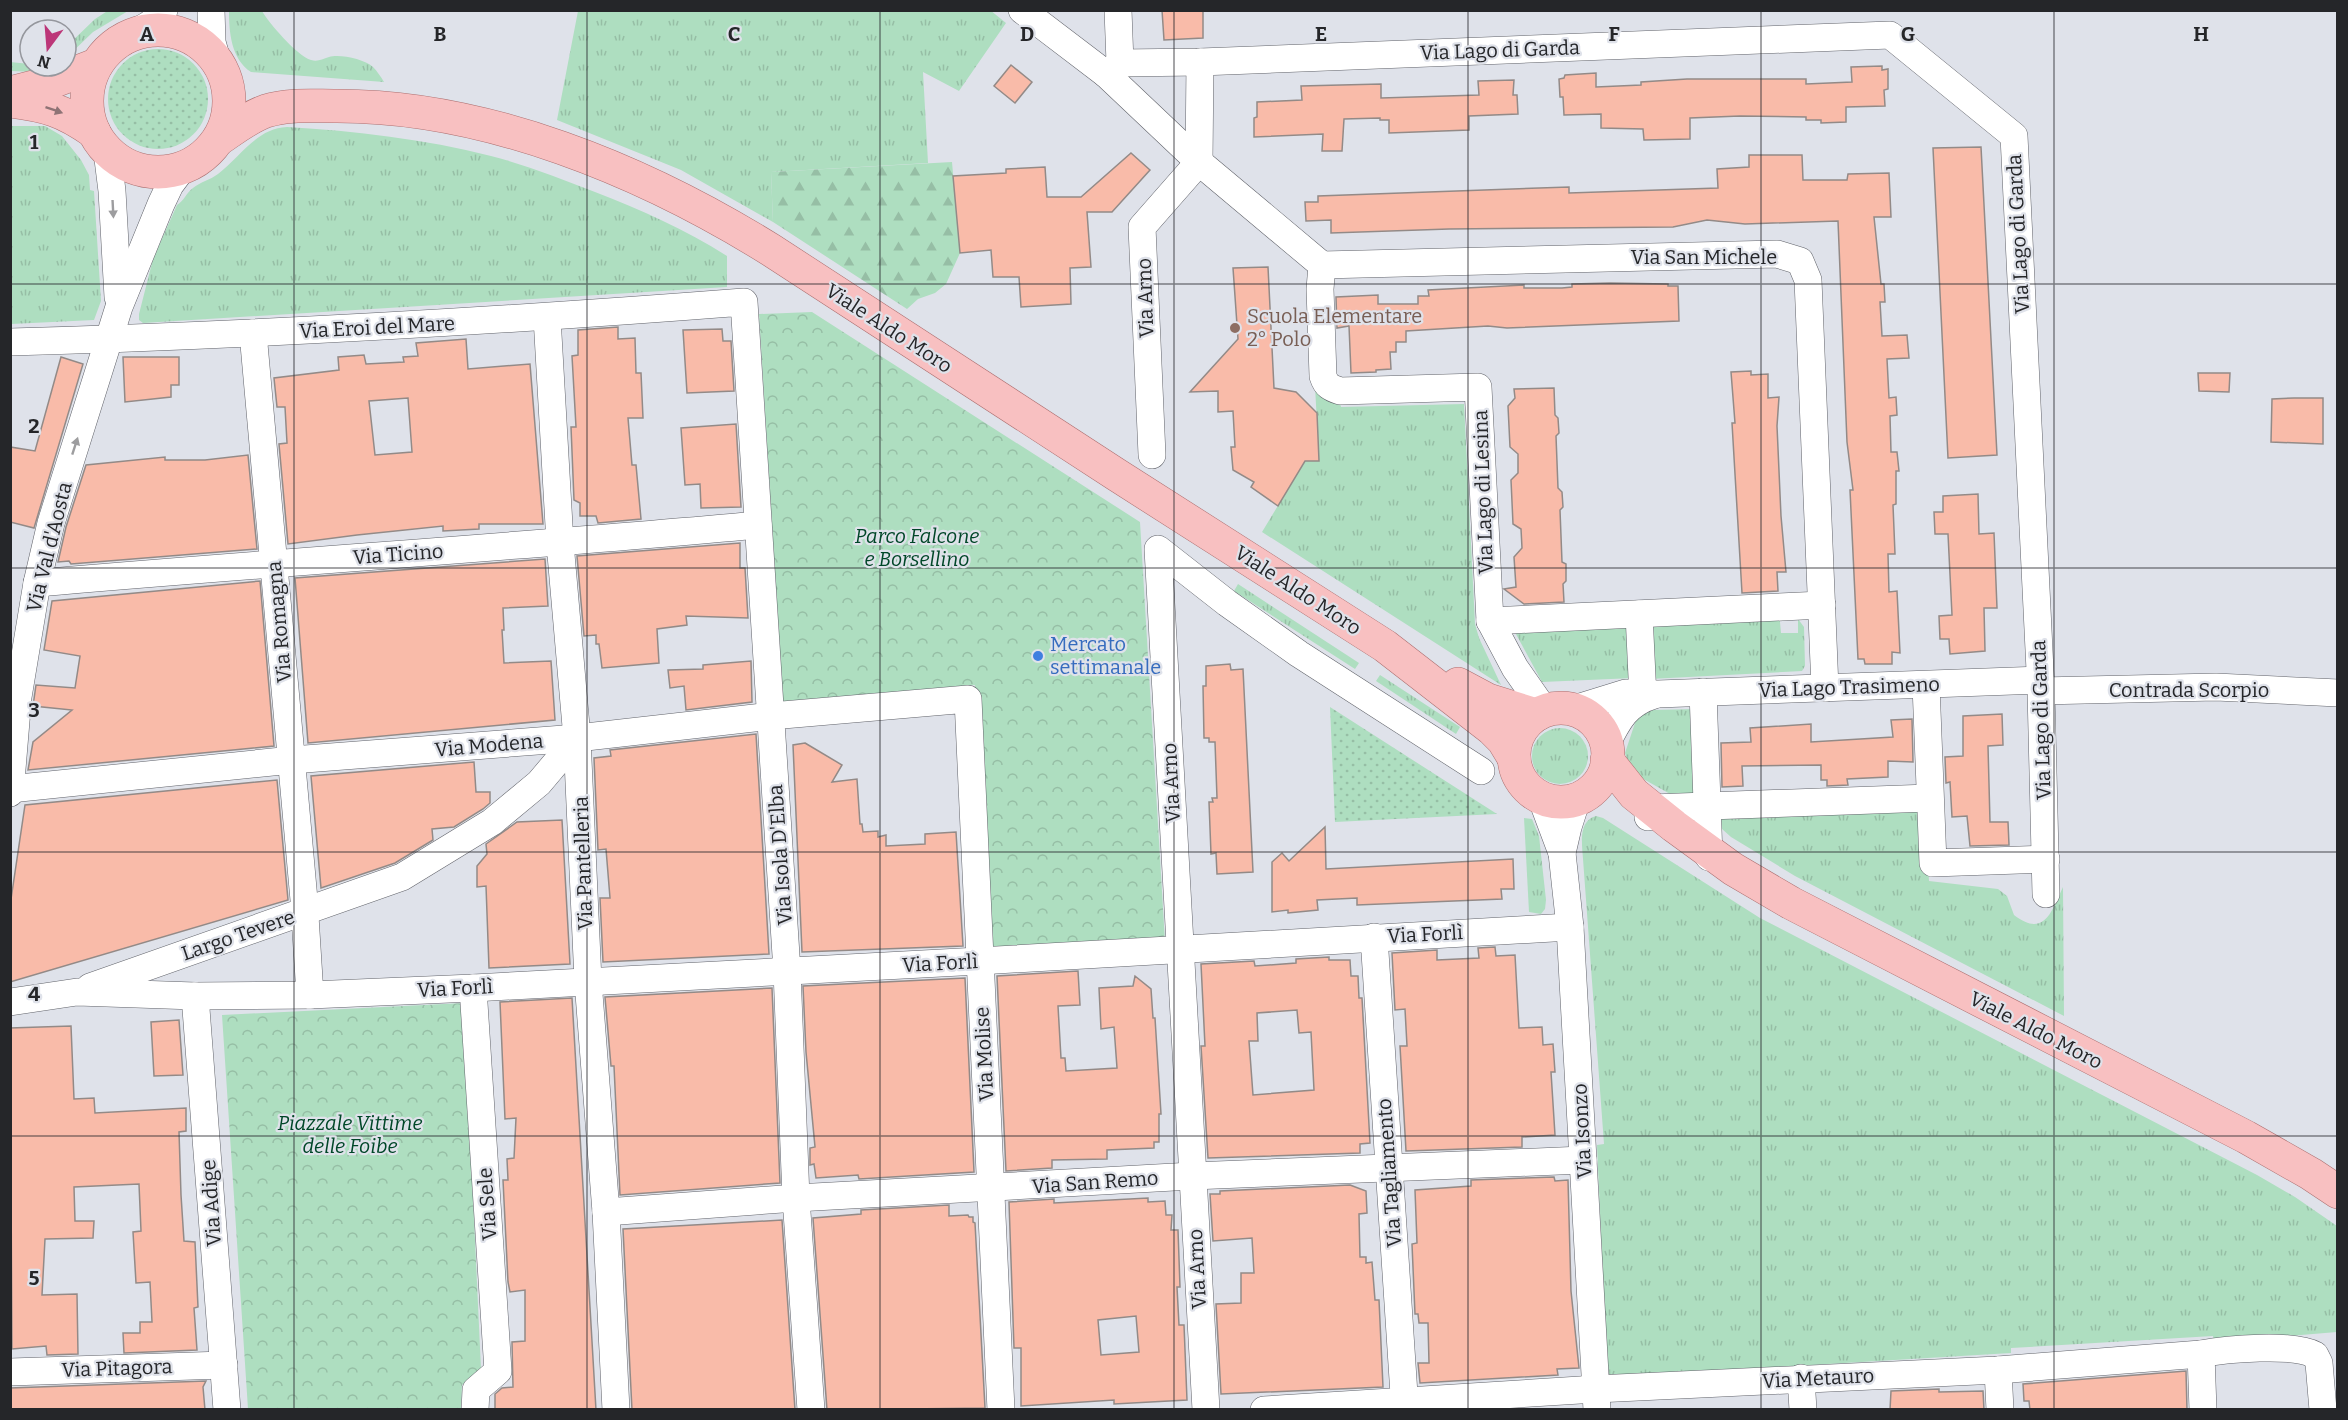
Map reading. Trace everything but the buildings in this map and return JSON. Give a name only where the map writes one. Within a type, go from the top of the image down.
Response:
[{"type":"main road","points":[[100,141],[88,116],[89,81],[106,52],[118,41],[152,30],[171,30],[189,36],[205,46],[223,71]]},
{"type":"main road","points":[[10,93],[49,83],[96,66]]},
{"type":"main road","name":"Viale Aldo Moro","points":[[10,101],[55,109],[74,118],[129,166],[142,171],[156,172],[182,169],[203,157],[219,139],[225,128],[230,105],[223,71],[352,106]]},
{"type":"main road","name":"Viale Aldo Moro","points":[[219,139],[256,116],[268,111],[298,106],[379,107],[442,115],[509,133],[615,168],[687,201],[771,250],[1384,646],[1492,729],[1503,740],[1514,758],[1516,770],[1522,782],[1541,798],[1559,801],[1582,796],[1649,815],[1717,860],[1800,908],[2246,1137],[2311,1174],[2337,1192]]},
{"type":"main road","name":"Viale Aldo Moro","points":[[1384,646],[1488,700],[1594,722],[1604,736],[1607,752],[1649,815]]},
{"type":"main road","points":[[1514,758],[1517,738],[1521,730],[1551,712]]},
{"type":"main road","points":[[1582,796],[1598,784],[1604,773],[1607,752]]},
{"type":"street","points":[[134,34],[150,24],[164,10]]},
{"type":"street","points":[[211,10],[212,42],[223,71]]},
{"type":"street","points":[[1022,10],[1113,68],[1199,162],[1322,265]]},
{"type":"street","points":[[1113,68],[1118,10]]},
{"type":"street","name":"Via Lago di Garda","points":[[1113,68],[1200,62],[1890,35],[2014,136],[2040,686],[2046,894]]},
{"type":"street","points":[[1199,162],[1200,62]]},
{"type":"street","name":"Via Val d'Aosta","points":[[100,141],[112,191],[119,308]]},
{"type":"street","name":"Via Arno","points":[[1152,456],[1143,227],[1199,162]]},
{"type":"street","name":"Via Val d'Aosta","points":[[11,791],[18,697],[37,583],[51,523],[119,308],[161,204],[170,185],[182,169]]},
{"type":"street","name":"Via San Michele","points":[[1322,265],[1777,254],[1800,261],[1808,280],[1825,688]]},
{"type":"street","name":"Via Lago di Lesina","points":[[1322,265],[1320,289],[1323,376],[1330,388],[1340,391],[1478,387],[1490,621],[1515,668],[1551,712]]},
{"type":"street","name":"Via Eroi del Mare","points":[[10,342],[254,333],[547,317],[744,302]]},
{"type":"street","name":"Via Isola D'Elba","points":[[744,302],[787,971],[796,1198],[811,1410]]},
{"type":"street","name":"Via Pantelleria","points":[[547,317],[560,543],[578,738],[588,981],[606,1212],[616,1410]]},
{"type":"street","name":"Via Romagna","points":[[254,333],[304,912]]},
{"type":"street","name":"Via Ticino","points":[[37,583],[273,562],[560,543],[758,525]]},
{"type":"street","name":"Via Arno","points":[[1206,1410],[1158,549],[1227,603],[1299,654],[1481,771]]},
{"type":"street","points":[[1490,621],[1822,605]]},
{"type":"street","points":[[1607,752],[1617,724],[1632,705],[1648,695],[1639,614]]},
{"type":"street","points":[[1926,685],[1933,863],[2046,859]]},
{"type":"street","name":"Via Lago Trasimeno","points":[[1551,712],[1626,693],[1648,695],[1926,685],[2040,686]]},
{"type":"street","name":"Contrada Scorpio","points":[[2040,686],[2216,687],[2337,693]]},
{"type":"street","points":[[1703,692],[1707,807],[1717,860]]},
{"type":"street","name":"Via Modena","points":[[11,791],[292,760],[578,738],[771,716],[968,699]]},
{"type":"street","name":"Via Molise","points":[[968,699],[1002,1410]]},
{"type":"street","points":[[304,912],[402,877],[492,822],[539,783],[578,738]]},
{"type":"street","points":[[1562,853],[1568,827],[1582,796]]},
{"type":"street","points":[[1541,798],[1562,853]]},
{"type":"street","points":[[1649,815],[1707,807],[1929,798]]},
{"type":"street","name":"Via Isonzo","points":[[1562,853],[1570,927],[1596,1399]]},
{"type":"street","name":"Largo Tevere","points":[[10,1002],[76,992],[195,996],[310,994],[304,912],[76,992]]},
{"type":"street","name":"Via Forlì","points":[[310,994],[473,988],[1570,927]]},
{"type":"street","name":"Via Tagliamento","points":[[1374,937],[1405,1405]]},
{"type":"street","name":"Via Sele","points":[[473,988],[498,1371],[476,1390],[475,1410]]},
{"type":"street","name":"Via Adige","points":[[195,996],[227,1410]]},
{"type":"street","name":"Via San Remo","points":[[606,1212],[796,1198],[992,1189],[1192,1176],[1583,1160]]},
{"type":"street","name":"Via Metauro","points":[[1264,1410],[1596,1399],[1801,1378],[1998,1370],[2215,1351],[2298,1348],[2315,1354],[2319,1364],[2323,1410]]},
{"type":"street","points":[[2201,1354],[2203,1410]]},
{"type":"street","name":"Via Pitagora","points":[[10,1372],[224,1365]]},
{"type":"street","points":[[1998,1370],[2000,1410]]},
{"type":"street","points":[[1801,1378],[1803,1410]]},
{"type":"green space","points":[[109,10],[128,11],[93,32],[78,46],[78,35],[95,19]]},
{"type":"green space","points":[[990,10],[1006,23],[959,91],[923,72],[928,163],[771,172],[773,222],[681,170],[557,120],[578,11]]},
{"type":"green space","points":[[229,11],[262,11],[284,38],[305,57],[316,61],[334,56],[358,60],[373,67],[384,82],[251,72],[244,67],[235,53]]},
{"type":"green space","points":[[158,49],[177,53],[193,64],[204,80],[208,99],[204,118],[193,134],[177,145],[158,149],[139,145],[123,134],[112,118],[108,99],[112,80],[123,64],[139,53]]},
{"type":"green space","points":[[10,62],[18,63],[18,71],[11,71]]},
{"type":"green space","points":[[10,126],[45,126],[62,136],[81,160],[89,175],[90,190],[94,191],[101,301],[94,320],[11,324]]},
{"type":"green space","points":[[287,127],[364,133],[415,140],[491,156],[543,172],[646,213],[727,256],[727,287],[143,323],[139,320],[153,259],[177,205],[191,190],[218,174],[258,138],[267,132]]},
{"type":"green space","points":[[952,162],[960,253],[946,284],[935,293],[918,299],[907,309],[773,222],[771,172]]},
{"type":"green space","name":"Parco Falcone e Borsellino","points":[[812,312],[1140,522],[1165,942],[988,953],[975,685],[783,704],[759,314]]},
{"type":"green space","points":[[1315,386],[1340,403],[1341,407],[1464,404],[1475,624],[1479,638],[1501,685],[1262,532],[1305,461],[1319,461]]},
{"type":"green space","points":[[1238,584],[1359,663],[1355,669],[1234,591]]},
{"type":"green space","points":[[1779,611],[1781,633],[1798,633],[1798,619],[1804,627],[1805,666],[1802,671],[1650,679],[1647,617]]},
{"type":"green space","points":[[1631,618],[1634,678],[1542,682],[1510,623]]},
{"type":"green space","points":[[1380,675],[1460,727],[1456,734],[1376,681]]},
{"type":"green space","points":[[1330,707],[1497,814],[1335,822]]},
{"type":"green space","points":[[1699,709],[1703,803],[1686,803],[1631,772],[1625,753],[1636,720],[1647,711]]},
{"type":"green space","points":[[1560,728],[1571,730],[1580,736],[1586,745],[1588,756],[1586,767],[1580,776],[1571,782],[1560,784],[1549,782],[1540,776],[1534,767],[1532,756],[1534,745],[1540,736],[1549,730]]},
{"type":"green space","points":[[1924,803],[1929,881],[1998,889],[2007,896],[2014,915],[2033,924],[2046,919],[2063,887],[2064,1016],[1795,876],[1731,837],[1713,821],[1715,811]]},
{"type":"green space","points":[[1596,816],[1603,818],[1760,918],[2257,1175],[2295,1197],[2337,1226],[2337,1332],[2214,1342],[2213,1336],[2011,1348],[2011,1353],[1613,1377],[1607,1373],[1597,1145],[1604,1144],[1582,840],[1586,823]]},
{"type":"green space","points":[[1524,818],[1532,819],[1539,836],[1546,900],[1545,909],[1541,914],[1529,912]]},
{"type":"green space","name":"Piazzale Vittime delle Foibe","points":[[464,1003],[481,1369],[462,1385],[461,1409],[248,1409],[222,1015]]},
{"type":"place","name":"Scuola Elementare 2° Polo","points":[[1235,328]]},
{"type":"place","name":"Mercato settimanale","points":[[1038,656]]}]
